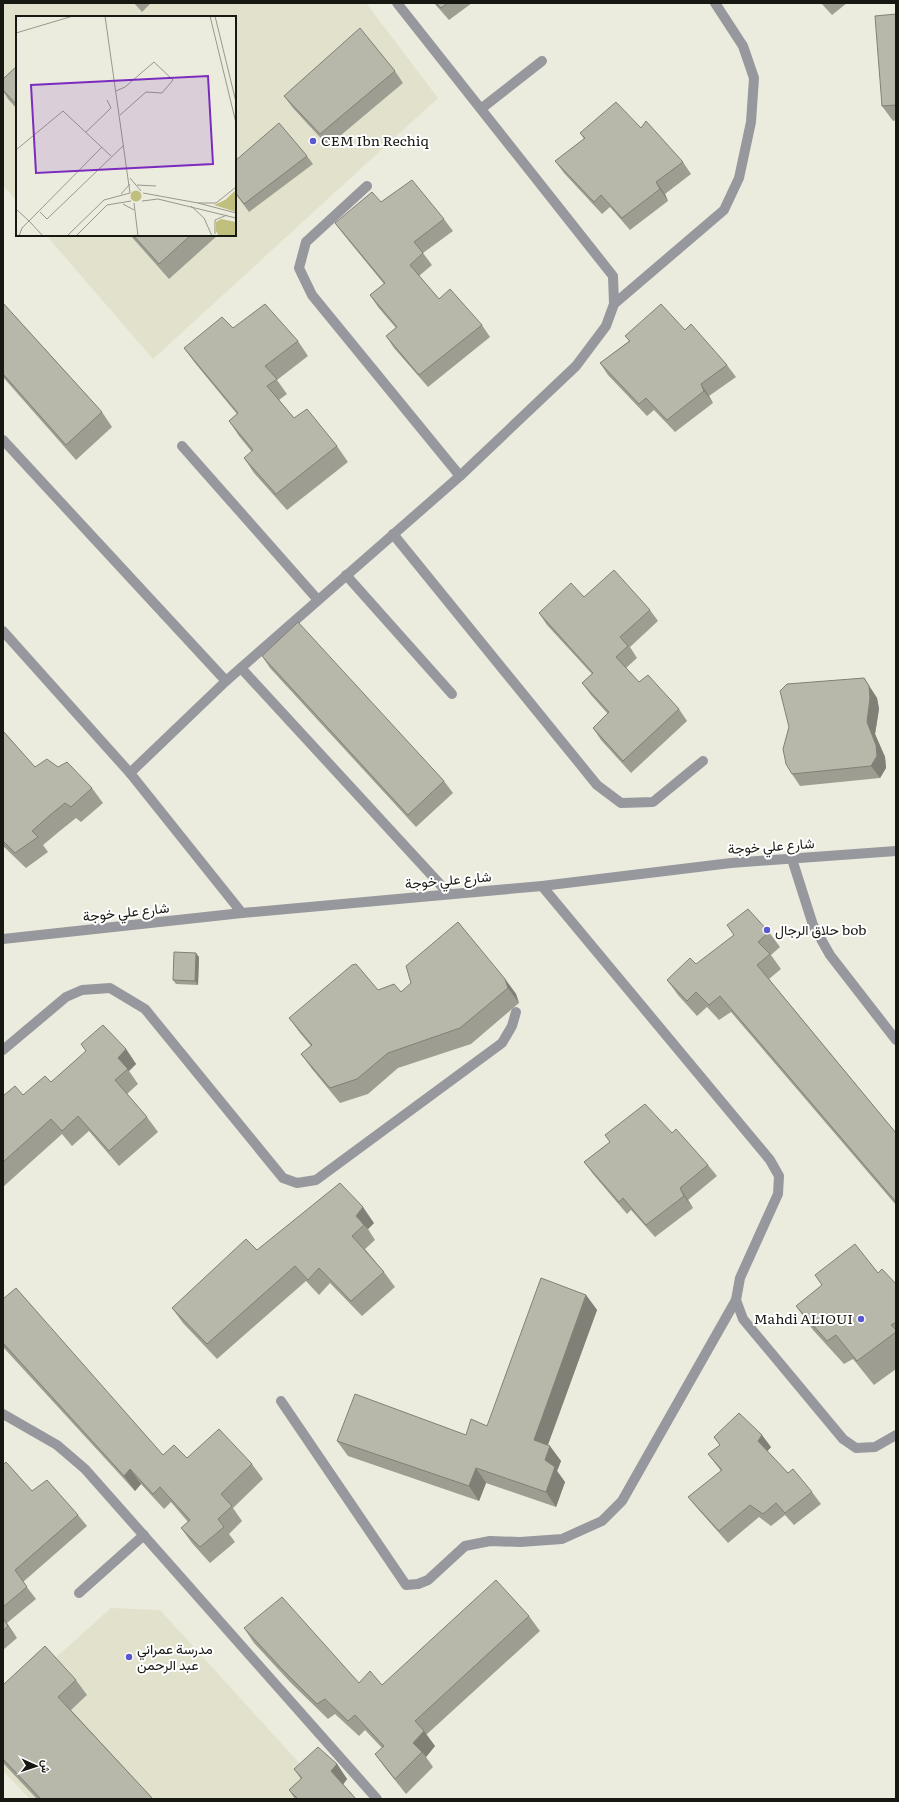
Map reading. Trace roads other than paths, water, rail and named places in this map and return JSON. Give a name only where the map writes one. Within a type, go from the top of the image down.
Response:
[{"type":"street","points":[[130,773],[226,681],[460,476],[576,366],[606,326],[614,304],[613,276],[482,108],[397,3]]},
{"type":"street","points":[[614,304],[724,210],[739,178],[751,122],[754,78],[743,46],[715,3]]},
{"type":"street","points":[[482,108],[542,61]]},
{"type":"street","points":[[367,186],[306,242],[299,268],[312,295],[460,476]]},
{"type":"street","points":[[3,440],[226,681]]},
{"type":"street","points":[[182,446],[318,600]]},
{"type":"street","points":[[393,534],[597,785],[621,803],[653,802],[702,761]]},
{"type":"street","points":[[346,575],[452,694]]},
{"type":"street","points":[[3,631],[130,773],[242,914]]},
{"type":"street","points":[[241,668],[449,894]]},
{"type":"street","name":"شارع علي خوجة","points":[[3,939],[242,914],[542,886],[732,863],[896,851]]},
{"type":"street","points":[[792,859],[813,925],[830,956],[896,1040]]},
{"type":"street","points":[[281,1401],[406,1585],[418,1584],[428,1580],[466,1546],[490,1541],[520,1542],[562,1539],[602,1521],[622,1500],[736,1300],[740,1278],[778,1194],[779,1176],[770,1160],[542,886]]},
{"type":"street","points":[[3,1050],[66,997],[82,990],[110,988],[146,1009],[283,1178],[297,1183],[316,1180],[502,1043],[512,1026],[516,1012]]},
{"type":"street","points":[[736,1300],[743,1319],[844,1439],[856,1448],[875,1447],[896,1435]]},
{"type":"street","points":[[3,1414],[58,1445],[85,1469],[377,1799]]},
{"type":"street","points":[[79,1592],[144,1536]]},
{"type":"place","name":"CEM Ibn Rechiq","points":[[313,141]]},
{"type":"place","name":"حلاق الرجال bob","points":[[767,930]]},
{"type":"place","name":"Mahdi ALIOUI","points":[[861,1319]]},
{"type":"place","name":"مدرسة عمراني عبد الرحمن","points":[[129,1657]]}]
